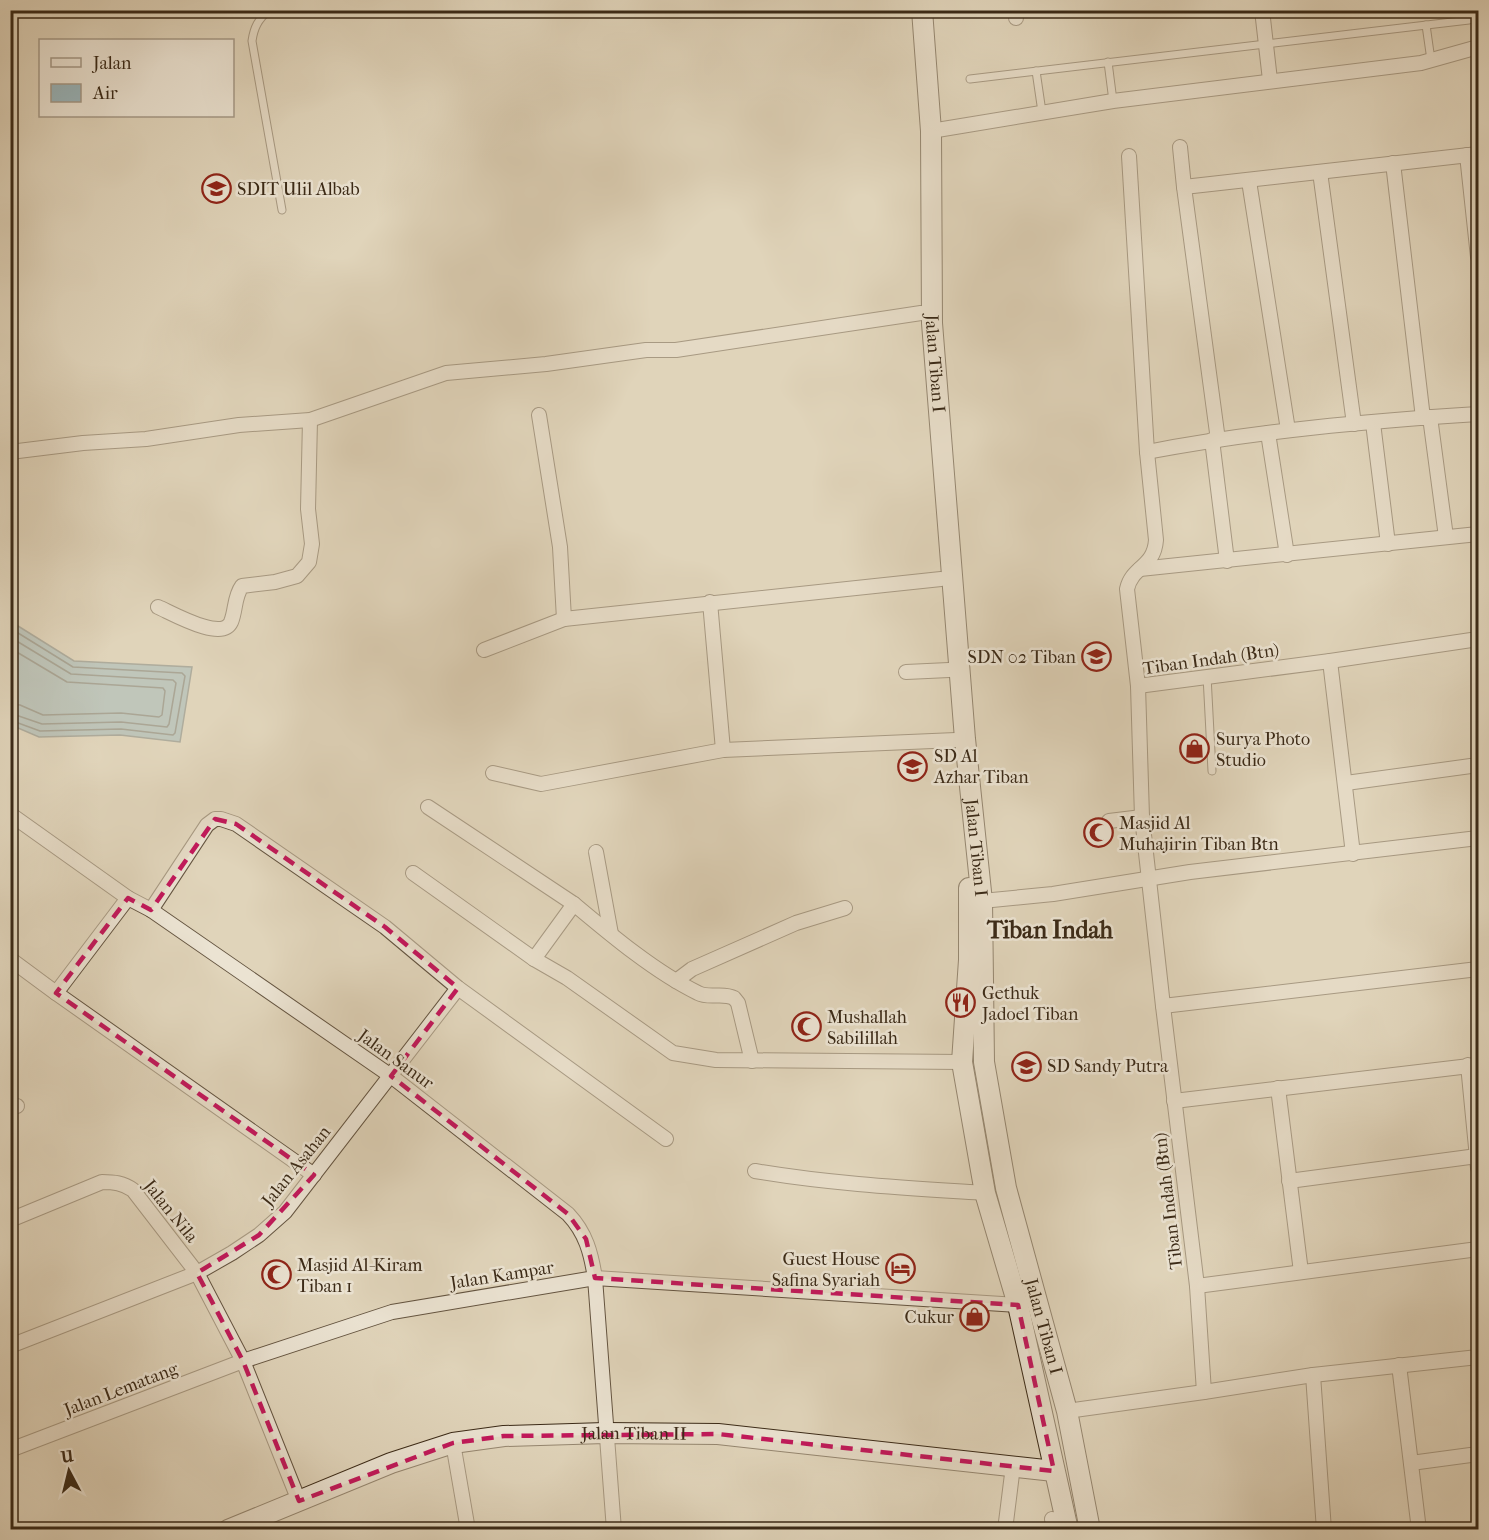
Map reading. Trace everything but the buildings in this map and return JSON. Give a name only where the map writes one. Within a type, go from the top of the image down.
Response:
[{"type":"street","name":"Jalan Tiban I","points":[[913,10],[921,133],[921,313],[941,579],[970,900],[969,960],[962,1062],[986,1193],[1018,1305],[1068,1530]]},
{"type":"street","name":"Jalan Tiban I","points":[[922,10],[931,131],[932,323],[965,739],[982,901],[984,1062],[1006,1188],[1067,1411],[1090,1530]]},
{"type":"street","points":[[1262,10],[1270,80]]},
{"type":"street","points":[[931,131],[1113,101],[1421,63],[1479,46]]},
{"type":"street","points":[[1180,147],[1227,561]]},
{"type":"street","points":[[1184,187],[1473,155],[1479,257]]},
{"type":"street","points":[[1129,156],[1155,549],[1152,558],[1129,580],[1127,589],[1138,686]]},
{"type":"street","points":[[1393,163],[1426,417],[1446,537]]},
{"type":"street","points":[[1320,172],[1354,424]]},
{"type":"street","points":[[1249,181],[1288,430]]},
{"type":"street","points":[[10,452],[83,443],[146,439],[239,425],[310,420],[446,373],[546,364],[646,350],[676,350],[921,313]]},
{"type":"street","points":[[1147,452],[1288,430],[1479,414]]},
{"type":"street","points":[[540,415],[560,547],[564,619]]},
{"type":"street","points":[[158,607],[215,630],[225,629],[231,624],[238,592],[242,586],[286,580],[297,576],[304,569],[309,562],[312,544],[308,509],[310,420]]},
{"type":"street","points":[[1373,423],[1388,544]]},
{"type":"street","points":[[1268,433],[1287,555]]},
{"type":"street","points":[[1140,569],[1479,534]]},
{"type":"street","points":[[484,650],[564,619],[941,579]]},
{"type":"street","points":[[710,602],[723,750]]},
{"type":"street","name":"Tiban Indah (Btn)","points":[[1204,1392],[1197,1286],[1142,817],[1138,686],[1479,639]]},
{"type":"street","points":[[1329,661],[1346,783],[1353,854]]},
{"type":"street","points":[[906,672],[949,670]]},
{"type":"street","points":[[493,773],[541,784],[723,750],[956,740]]},
{"type":"street","points":[[1346,783],[1479,765]]},
{"type":"street","points":[[429,807],[574,903],[611,934],[676,981],[702,995],[724,995],[734,998],[738,1003],[752,1061]]},
{"type":"street","name":"Jalan Sanur","points":[[10,814],[128,898],[151,910],[391,1076],[578,1224],[592,1258],[595,1278],[614,1530]]},
{"type":"street","points":[[1109,821],[1142,817]]},
{"type":"street","points":[[151,910],[207,825],[215,819],[236,824],[385,927],[458,988],[666,1139]]},
{"type":"street","points":[[982,901],[1053,894],[1190,872],[1479,838]]},
{"type":"street","points":[[596,852],[611,934]]},
{"type":"street","points":[[414,873],[534,959],[567,978],[674,1053],[716,1060],[984,1062]]},
{"type":"street","points":[[56,993],[128,898]]},
{"type":"street","points":[[534,959],[574,903]]},
{"type":"street","points":[[676,981],[692,969],[796,923],[845,908]]},
{"type":"street","points":[[10,959],[314,1175]]},
{"type":"street","points":[[1163,1006],[1479,969]]},
{"type":"street","name":"Jalan Asahan","points":[[10,1346],[197,1273],[232,1254],[259,1235],[285,1212],[458,988]]},
{"type":"street","points":[[1174,1101],[1473,1065],[1478,1162],[1289,1181]]},
{"type":"street","points":[[1278,1088],[1300,1272]]},
{"type":"street","points":[[755,1172],[798,1179],[986,1193]]},
{"type":"street","name":"Jalan Nila","points":[[10,1220],[102,1182],[126,1185],[133,1190],[197,1273],[243,1361],[299,1501]]},
{"type":"street","points":[[1197,1286],[1479,1249]]},
{"type":"street","name":"Jalan Kampar","points":[[243,1361],[392,1312],[595,1278],[1018,1305]]},
{"type":"street","points":[[1067,1411],[1313,1375],[1479,1357]]},
{"type":"street","name":"Jalan Lematang","points":[[10,1450],[243,1361]]},
{"type":"street","points":[[1399,1365],[1419,1530]]},
{"type":"street","points":[[1313,1375],[1324,1530]]},
{"type":"street","name":"Jalan Tiban II","points":[[228,1530],[391,1463],[453,1443],[504,1436],[605,1433],[718,1434],[1054,1471]]},
{"type":"street","points":[[453,1443],[468,1530]]},
{"type":"street","points":[[1411,1463],[1479,1454]]},
{"type":"street","points":[[1005,1530],[1013,1466]]},
{"type":"lane","points":[[269,10],[254,28],[252,41],[282,210]]},
{"type":"lane","points":[[970,79],[1469,20]]},
{"type":"lane","points":[[1426,25],[1431,60]]},
{"type":"lane","points":[[1108,62],[1113,101]]},
{"type":"lane","points":[[1036,71],[1042,112]]},
{"type":"lane","points":[[1207,676],[1212,771]]},
{"type":"highlighted area","points":[[215,819],[236,824],[385,927],[458,988],[391,1076],[568,1214],[586,1239],[595,1278],[1018,1305],[1054,1471],[718,1434],[504,1436],[453,1443],[299,1501],[243,1361],[197,1273],[259,1235],[314,1175],[56,993],[128,898],[151,910]]},
{"type":"water","points":[[10,621],[74,661],[192,667],[180,742],[120,735],[39,737],[11,725]]},
{"type":"place","name":"SDIT Ulil Albab","points":[[216,189]]},
{"type":"place","name":"SDN 02 Tiban","points":[[1097,657]]},
{"type":"place","name":"Surya Photo Studio","points":[[1195,749]]},
{"type":"place","name":"SD Al Azhar Tiban","points":[[913,766]]},
{"type":"place","name":"Masjid Al Muhajirin Tiban Btn","points":[[1098,833]]},
{"type":"place","name":"Gethuk Jadoel Tiban","points":[[961,1003]]},
{"type":"place","name":"Mushallah Sabilillah","points":[[806,1027]]},
{"type":"place","name":"SD Sandy Putra","points":[[1026,1066]]},
{"type":"place","name":"Guest House Safina Syariah","points":[[901,1269]]},
{"type":"place","name":"Masjid Al-Kiram Tiban 1","points":[[276,1275]]},
{"type":"place","name":"Cukur","points":[[975,1317]]},
{"type":"district","name":"Tiban Indah","points":[[1050,930]]}]
